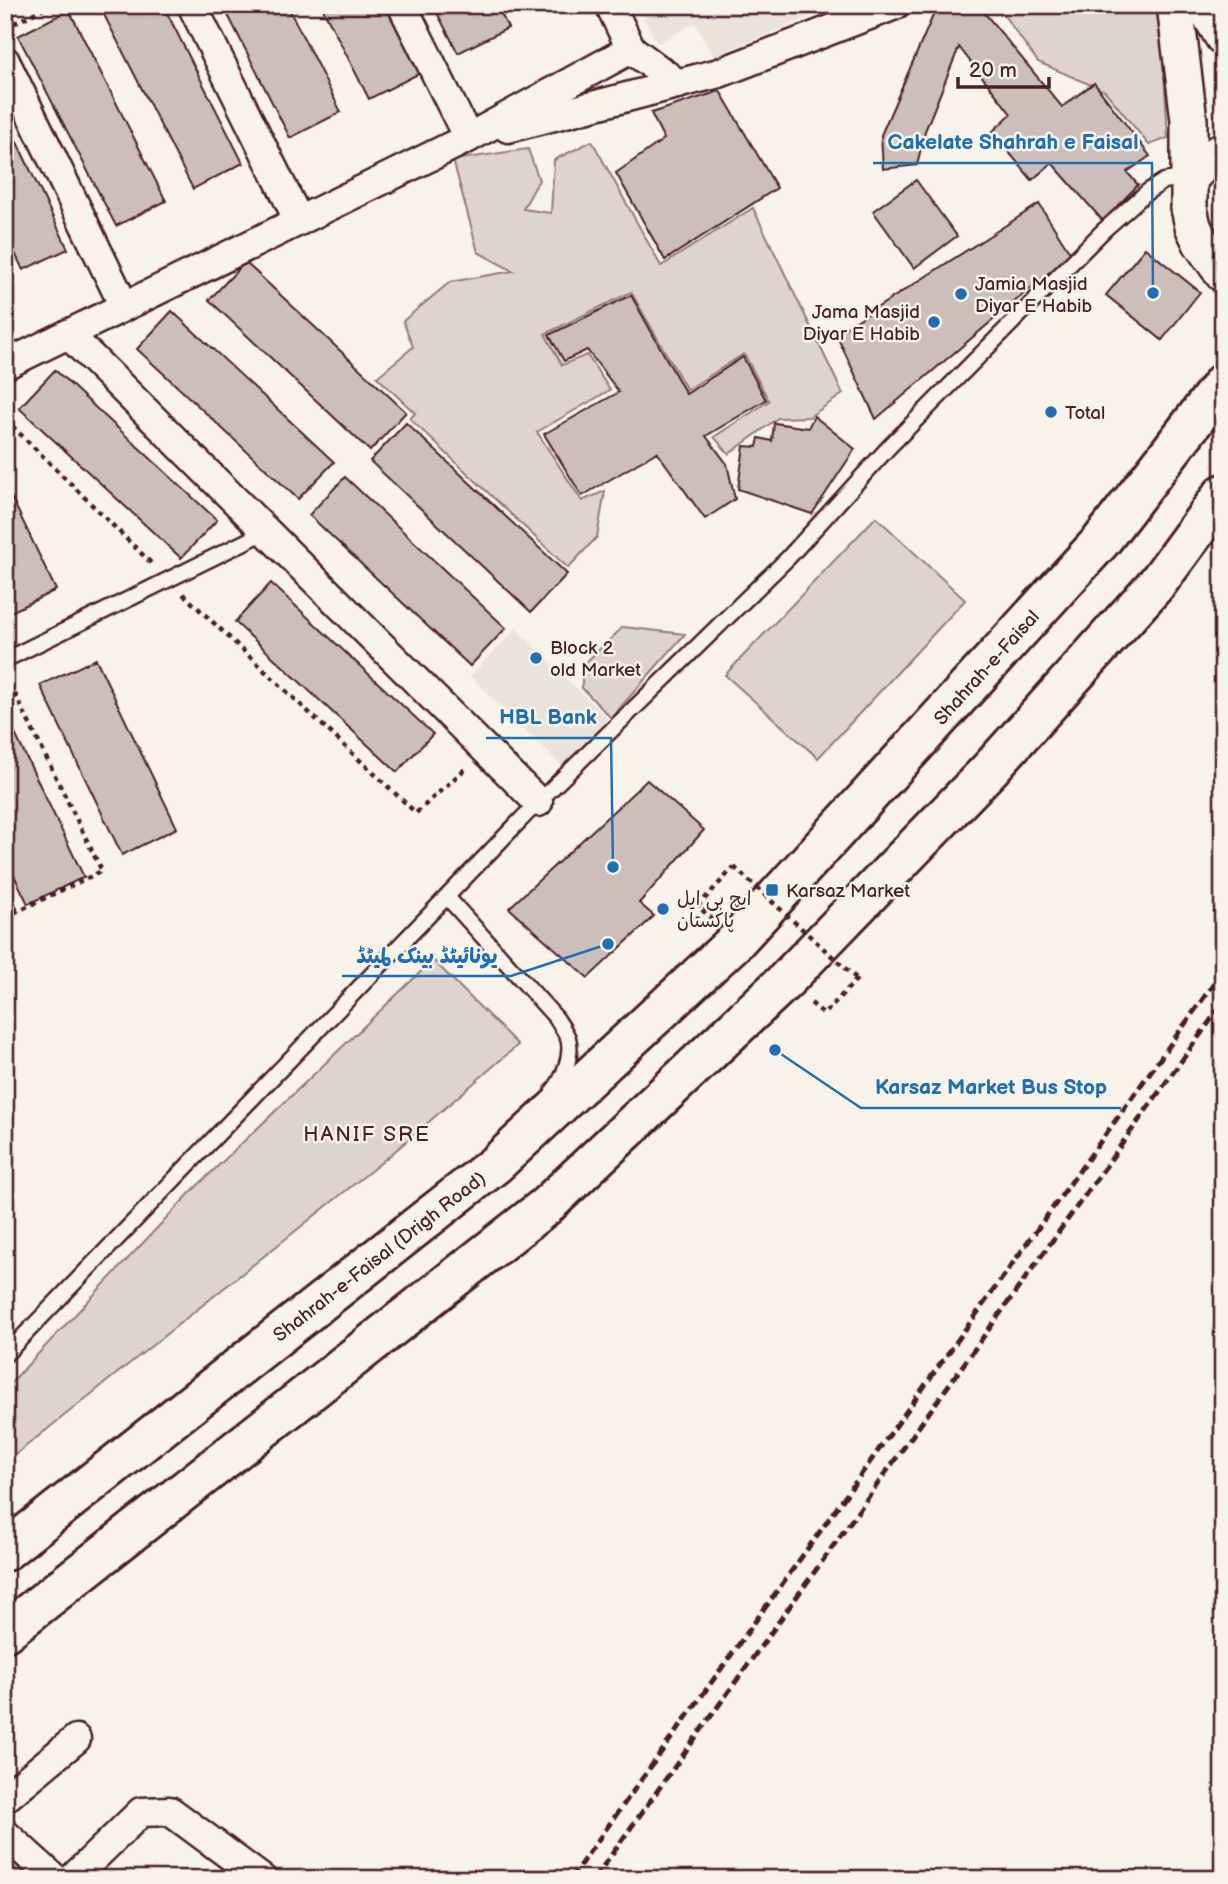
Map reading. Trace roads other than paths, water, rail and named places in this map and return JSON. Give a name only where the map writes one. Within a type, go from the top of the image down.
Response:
[{"type":"highway","name":"Shahrah-e-Faisal","points":[[736,941],[1102,540],[1223,383]]},
{"type":"highway","points":[[5,1632],[546,1206],[786,980],[990,769],[1158,582],[1223,494]]},
{"type":"highway","name":"Shahrah-e-Faisal (Drigh Road)","points":[[5,1551],[496,1164],[736,941]]},
{"type":"street","points":[[192,5],[299,221]]},
{"type":"street","points":[[402,5],[468,138]]},
{"type":"street","points":[[610,5],[631,49],[677,83]]},
{"type":"street","points":[[468,138],[719,73],[895,5]]},
{"type":"street","points":[[1175,5],[1189,120],[1191,177],[1188,194],[1193,226],[1223,274]]},
{"type":"street","points":[[1204,5],[1223,37]]},
{"type":"street","points":[[5,365],[468,138],[631,49]]},
{"type":"street","points":[[5,61],[124,306]]},
{"type":"street","points":[[1191,177],[1223,150]]},
{"type":"street","points":[[68,334],[538,802]]},
{"type":"street","points":[[5,1798],[76,1739]]},
{"type":"street","points":[[72,1879],[141,1812],[170,1811],[262,1879]]},
{"type":"street","points":[[5,1834],[55,1879]]},
{"type":"lane","points":[[5,1355],[538,802],[788,558],[889,447],[1124,210],[1164,181],[1191,177]]},
{"type":"lane","points":[[5,660],[267,531]]},
{"type":"lane","points":[[448,898],[556,1018],[568,1039],[567,1063],[560,1083],[496,1164]]},
{"type":"railway","points":[[570,1879],[1223,971]]},
{"type":"railway","points":[[594,1879],[1223,1003]]},
{"type":"place","name":"Cakelate Shahrah e Faisal","points":[[1153,293]]},
{"type":"place","name":"Jamia Masjid Diyar E Habib","points":[[961,294]]},
{"type":"place","name":"Jama Masjid Diyar E Habib","points":[[934,322]]},
{"type":"place","name":"Total","points":[[1051,412]]},
{"type":"place","name":"Block 2 old Market","points":[[536,658]]},
{"type":"place","name":"HBL Bank","points":[[613,867]]},
{"type":"place","name":"Karsaz Market","points":[[772,890]]},
{"type":"place","name":"ایچ بی ایل پاکستان","points":[[663,909]]},
{"type":"place","name":"یونائیٹڈ بینک لمیٹڈ","points":[[608,944]]},
{"type":"place","name":"Karsaz Market Bus Stop","points":[[775,1050]]},
{"type":"district","name":"HANIF SRE","points":[[367,1134]]}]
